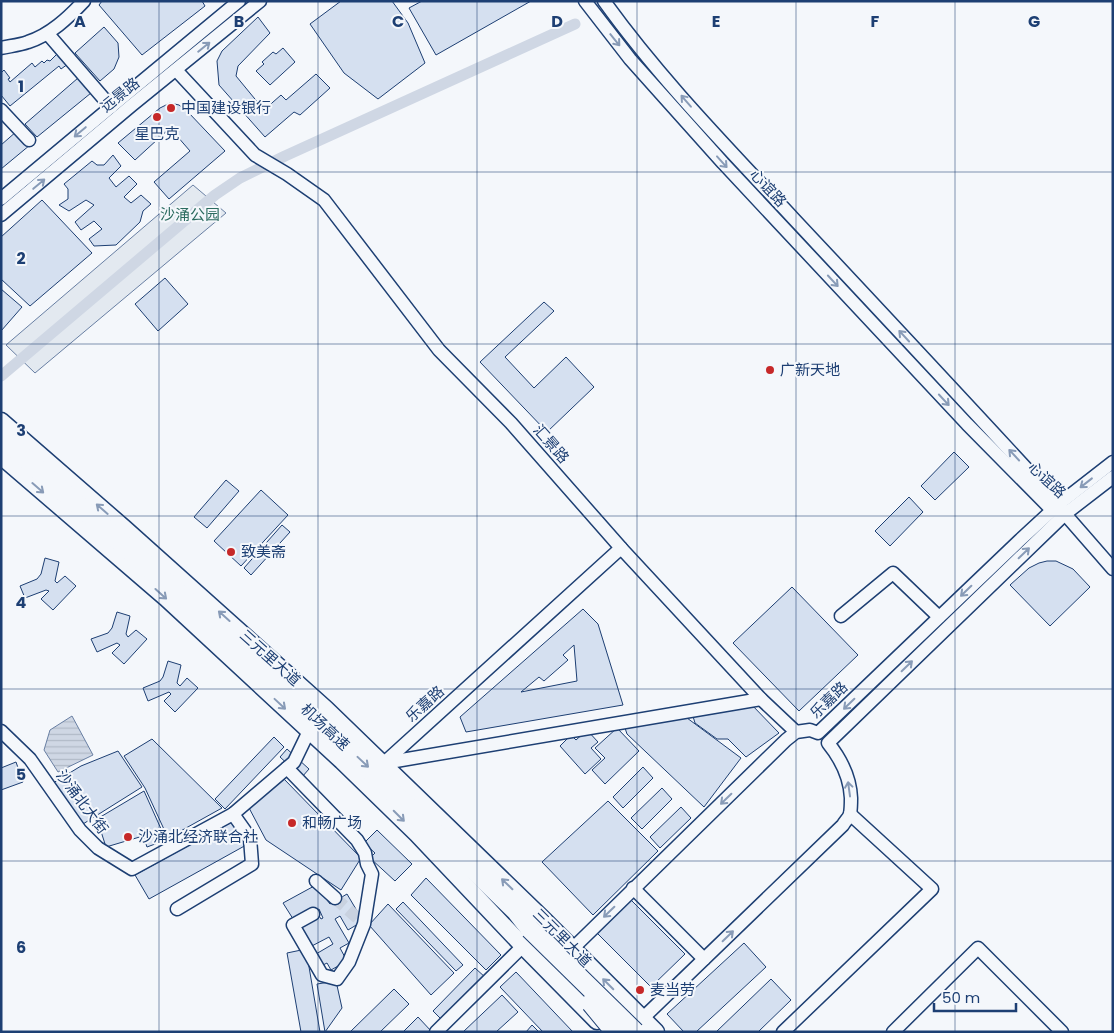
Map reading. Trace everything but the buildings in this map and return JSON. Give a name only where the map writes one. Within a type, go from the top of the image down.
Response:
[{"type":"highway","name":"机场高速","points":[[1,437],[192,605],[323,725],[516,911],[529,934],[639,1025]]},
{"type":"highway","points":[[529,934],[615,1032]]},
{"type":"main road","name":"三元里大道","points":[[1,422],[198,594],[384,763],[529,934],[548,972],[608,1032]]},
{"type":"main road","name":"三元里大道","points":[[1,456],[166,598],[310,731],[417,834],[529,934],[572,948],[639,1025],[656,1032]]},
{"type":"street","points":[[1,48],[27,43],[48,34],[84,1]]},
{"type":"street","name":"远景路","points":[[1,199],[111,107],[226,5],[239,1]]},
{"type":"street","name":"远景路","points":[[1,215],[112,121],[260,1]]},
{"type":"street","name":"心谊路","points":[[585,1],[630,59],[723,163],[967,424],[1059,509]]},
{"type":"street","name":"心谊路","points":[[604,1],[640,48],[708,126],[975,412],[1059,509]]},
{"type":"street","points":[[48,34],[111,107]]},
{"type":"street","name":"汇景路","points":[[176,70],[255,156],[287,174],[324,200],[439,350],[511,424],[621,548],[761,699],[796,732]]},
{"type":"street","points":[[1,110],[29,140]]},
{"type":"street","name":"乐嘉路","points":[[796,732],[810,730],[818,733],[939,617],[1113,462]]},
{"type":"street","name":"乐嘉路","points":[[850,814],[850,793],[844,767],[828,743],[1059,509],[1113,477]]},
{"type":"street","points":[[1059,509],[1113,569]]},
{"type":"street","name":"乐嘉路","points":[[384,763],[621,548]]},
{"type":"street","points":[[841,616],[892,572],[939,617]]},
{"type":"street","points":[[384,763],[761,699]]},
{"type":"street","name":"沙涌北大街","points":[[1,731],[30,760],[80,830],[98,848],[132,869],[233,814],[294,762],[310,731]]},
{"type":"street","points":[[548,972],[796,732]]},
{"type":"street","points":[[818,733],[828,743]]},
{"type":"street","points":[[287,768],[357,840],[365,852],[367,864],[372,874],[364,924],[349,962],[337,979],[322,975],[294,925],[313,914]]},
{"type":"street","points":[[177,909],[252,864],[250,838],[233,814]]},
{"type":"street","points":[[639,1025],[704,959],[835,834],[850,814],[932,890],[783,1032]]},
{"type":"street","points":[[316,881],[335,898]]},
{"type":"street","points":[[633,888],[704,959]]},
{"type":"street","points":[[438,1031],[529,934]]},
{"type":"street","points":[[893,1032],[978,948],[1062,1032]]},
{"type":"green space","name":"沙涌公园","points":[[193,185],[226,213],[35,373],[6,345]]},
{"type":"shaded area","points":[[72,716],[93,755],[58,772],[44,750],[50,730]]},
{"type":"waterway","points":[[1,376],[215,195],[240,178],[575,24]]},
{"type":"tunnel","points":[[335,898],[364,924]]},
{"type":"place","name":"中国建设银行","points":[[171,108]]},
{"type":"place","name":"星巴克","points":[[157,117]]},
{"type":"place","name":"广新天地","points":[[770,370]]},
{"type":"place","name":"致美斋","points":[[231,552]]},
{"type":"place","name":"和畅广场","points":[[292,823]]},
{"type":"place","name":"沙涌北经济联合社","points":[[128,837]]},
{"type":"place","name":"麦当劳","points":[[640,990]]}]
